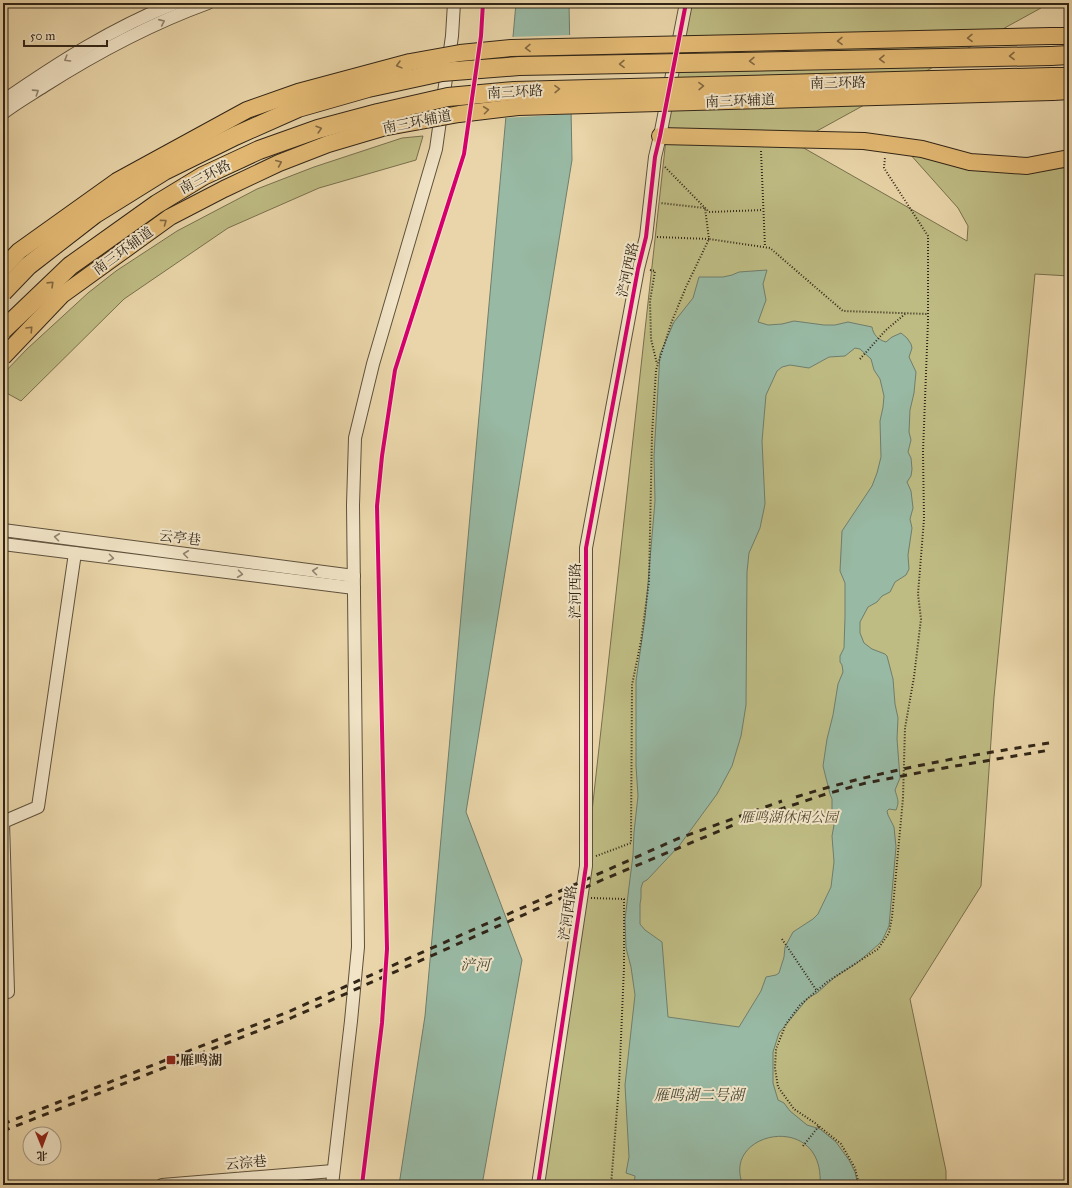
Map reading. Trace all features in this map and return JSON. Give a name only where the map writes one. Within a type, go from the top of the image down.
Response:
[{"type":"highway","name":"南三环路","points":[[3,292],[28,266],[96,214],[164,171],[235,136],[298,108],[368,88],[442,72],[519,66],[1069,55]]},
{"type":"highway","name":"南三环路","points":[[3,330],[70,266],[157,204],[203,176],[259,150],[318,129],[378,112],[448,97],[514,90],[1052,85],[1069,77]]},
{"type":"main road","points":[[3,268],[19,251],[117,181],[247,110],[298,92],[410,62],[460,53],[511,48],[1069,36]]},
{"type":"main road","name":"南三环辅道","points":[[3,358],[62,295],[170,217],[224,188],[278,163],[328,144],[382,128],[459,114],[518,107],[1052,85],[1069,92]]},
{"type":"main road","points":[[660,136],[864,141],[922,149],[970,162],[1027,166],[1069,158]]},
{"type":"street","points":[[3,101],[41,75],[96,41],[176,3]]},
{"type":"street","points":[[3,113],[71,70],[127,38],[208,3]]},
{"type":"street","points":[[332,1185],[358,947],[353,505],[355,438],[373,364],[436,149],[452,36],[454,3]]},
{"type":"street","name":"浐河西路","points":[[538,1185],[586,860],[586,548],[638,266],[646,237],[655,157],[686,3]]},
{"type":"street","name":"云亭巷","points":[[3,530],[354,582]]},
{"type":"street","points":[[3,544],[354,582]]},
{"type":"street","points":[[3,992],[8,992],[3,822],[38,807],[75,553]]},
{"type":"street","name":"云淙巷","points":[[162,1185],[333,1172]]},
{"type":"path","points":[[760,138],[765,247]]},
{"type":"path","points":[[859,1185],[855,1168],[841,1144],[819,1126],[794,1109],[778,1087],[775,1068],[776,1049],[786,1024],[800,1005],[827,982],[878,949],[889,933],[895,885],[903,798],[905,728],[914,677],[921,619],[918,594],[924,519],[923,452],[928,314],[928,236],[884,168],[886,144]]},
{"type":"path","points":[[655,157],[709,212],[763,210]]},
{"type":"path","points":[[650,202],[705,208]]},
{"type":"path","points":[[586,860],[631,843],[632,685],[649,582],[652,434],[656,370],[672,321],[686,287],[709,239],[705,208]]},
{"type":"path","points":[[646,237],[709,239],[770,248],[843,311],[928,314]]},
{"type":"path","points":[[638,266],[655,271],[650,301],[651,340],[657,365]]},
{"type":"path","points":[[860,359],[886,330],[906,314]]},
{"type":"path","points":[[581,898],[624,899],[624,967],[619,1085],[611,1185]]},
{"type":"path","points":[[782,939],[817,991]]},
{"type":"path","points":[[803,1146],[819,1126]]},
{"type":"green space","name":"雁鸣湖休闲公园","points":[[681,3],[1041,3],[1041,8],[795,143],[967,241],[968,226],[958,208],[909,153],[1031,173],[1069,167],[1069,276],[1035,274],[994,697],[981,886],[910,999],[946,1171],[946,1185],[540,1185],[586,866]]},
{"type":"green space","points":[[423,136],[416,160],[319,188],[228,228],[124,299],[21,401],[3,391],[3,374],[27,349],[88,293],[116,271],[177,231],[257,189],[314,167],[402,138]]},
{"type":"water","name":"浐河","points":[[516,3],[569,3],[572,160],[466,812],[522,960],[482,1185],[399,1185],[425,1016]]},
{"type":"water","name":"雁鸣湖二号湖","points":[[767,270],[763,284],[766,300],[758,322],[768,325],[794,321],[835,325],[848,322],[872,327],[876,336],[886,342],[892,337],[901,333],[911,344],[912,348],[909,357],[916,372],[914,393],[910,410],[909,432],[911,440],[908,452],[911,458],[912,469],[911,476],[907,482],[911,491],[913,508],[910,519],[912,528],[908,555],[909,569],[906,575],[895,582],[890,592],[882,596],[877,602],[868,607],[860,622],[860,633],[864,643],[872,649],[887,656],[893,679],[898,718],[897,739],[900,778],[895,790],[898,804],[896,810],[889,809],[887,811],[894,827],[896,847],[889,926],[879,944],[857,963],[835,977],[817,993],[808,998],[779,1033],[773,1052],[773,1083],[778,1100],[784,1103],[790,1111],[807,1125],[820,1129],[836,1142],[849,1160],[855,1172],[858,1185],[820,1185],[817,1161],[807,1146],[792,1138],[775,1137],[759,1141],[746,1152],[740,1166],[743,1185],[634,1185],[635,1176],[626,1173],[629,1157],[625,1085],[635,995],[631,967],[626,948],[625,919],[633,855],[638,796],[636,766],[636,681],[645,618],[655,501],[654,456],[660,354],[674,322],[693,298],[699,277],[723,277],[739,272]],"holes":[[[855,348],[860,349],[871,359],[874,370],[880,379],[884,396],[880,421],[881,457],[872,486],[842,531],[840,571],[845,583],[845,617],[844,648],[840,656],[840,662],[843,672],[838,684],[823,766],[832,799],[834,825],[832,836],[834,862],[831,887],[818,914],[793,932],[785,947],[784,957],[779,973],[766,977],[761,991],[739,1027],[668,1017],[662,942],[645,930],[640,924],[641,888],[643,882],[647,880],[679,846],[717,794],[732,766],[741,736],[746,705],[747,572],[749,553],[760,528],[765,504],[762,441],[766,395],[777,371],[782,367],[790,365],[809,368],[829,357],[845,356]]]},
{"type":"pier","points":[[572,35],[573,114],[504,118],[511,37]]},
{"type":"railway","points":[[796,797],[858,779],[921,765],[1049,743]]},
{"type":"railway","points":[[3,1131],[291,1018],[602,880],[736,824],[826,794],[866,783],[1050,750]]},
{"type":"railway","points":[[3,1124],[288,1012],[677,839],[782,801]]},
{"type":"cycle path","points":[[362,1185],[382,1023],[387,949],[377,506],[382,456],[395,370],[464,154],[481,36],[483,3]]},
{"type":"cycle path","points":[[538,1185],[586,866],[586,548],[638,269],[646,237],[655,157],[686,3]]},
{"type":"place","name":"雁鸣湖","points":[[171,1060]]}]
